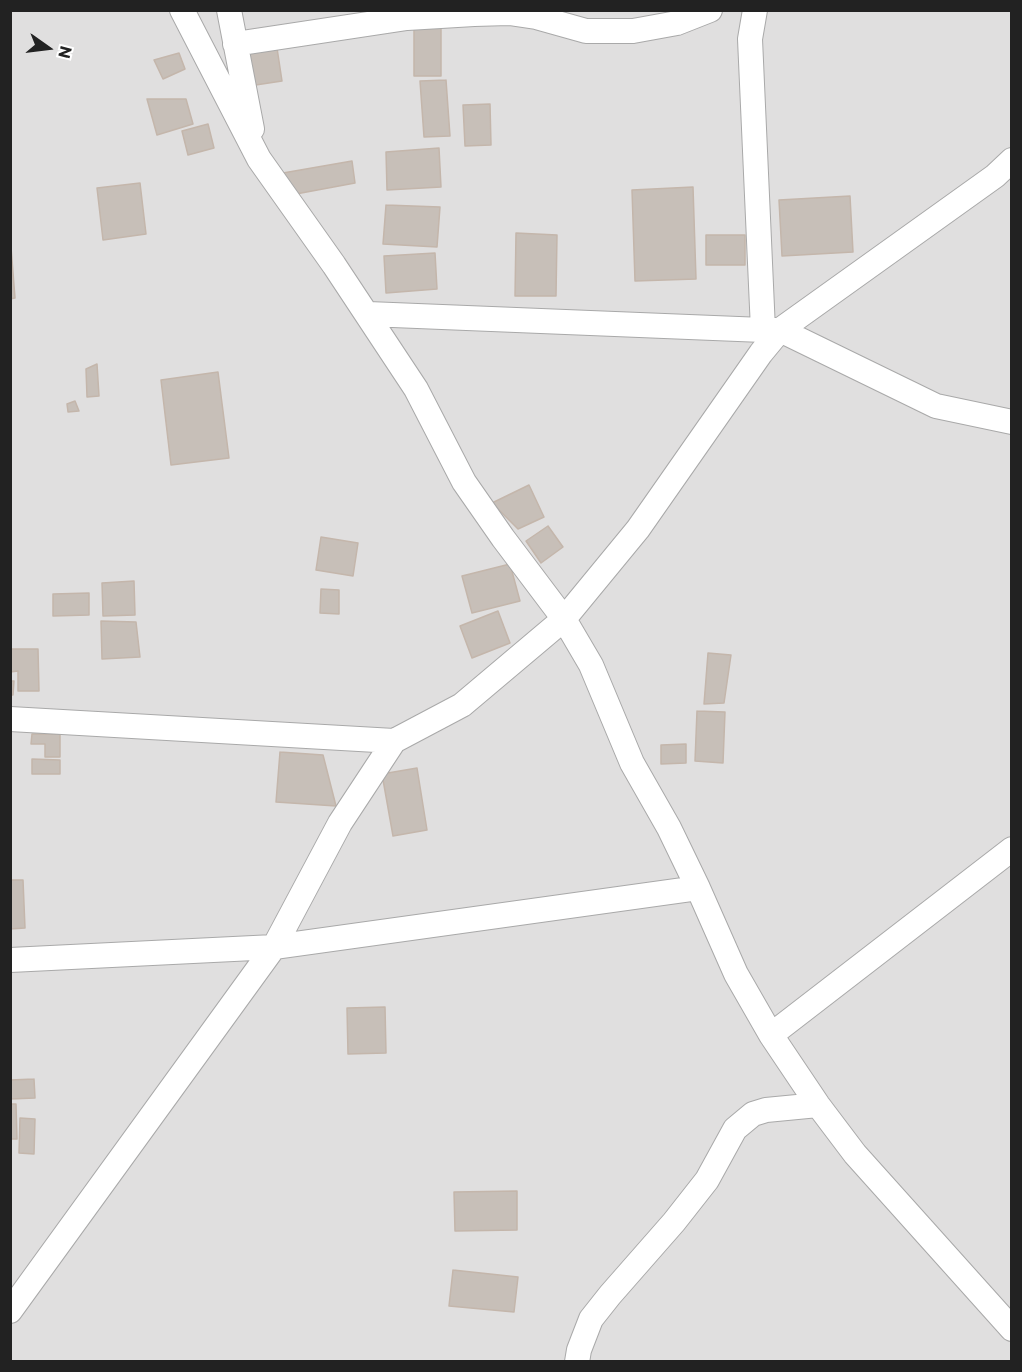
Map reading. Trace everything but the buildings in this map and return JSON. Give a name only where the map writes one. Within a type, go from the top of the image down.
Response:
[{"type":"street","points":[[182,10],[259,159],[368,314],[416,389],[464,482],[564,619],[591,665],[632,763],[669,828],[736,974],[771,1035],[818,1105],[855,1154],[1011,1329]]},
{"type":"street","points":[[228,10],[259,159]]},
{"type":"street","points":[[235,45],[407,18],[474,14],[509,13],[536,17],[586,31],[633,31],[677,23],[710,10]]},
{"type":"street","points":[[10,1311],[274,947],[340,823],[394,741],[462,705],[564,619],[638,529],[761,353],[771,330],[750,39],[755,10]]},
{"type":"street","points":[[771,330],[995,176],[1011,160]]},
{"type":"street","points":[[368,314],[771,330],[936,406],[1011,422]]},
{"type":"street","points":[[10,719],[394,741]]},
{"type":"street","points":[[771,1035],[1011,849]]},
{"type":"street","points":[[10,960],[274,947],[698,888]]},
{"type":"street","points":[[577,1362],[579,1350],[591,1319],[674,1222],[706,1180],[735,1130],[753,1114],[766,1110],[818,1105]]},
{"type":"shaded area","points":[[11,11],[1011,11],[1011,1361],[11,1361]]}]
